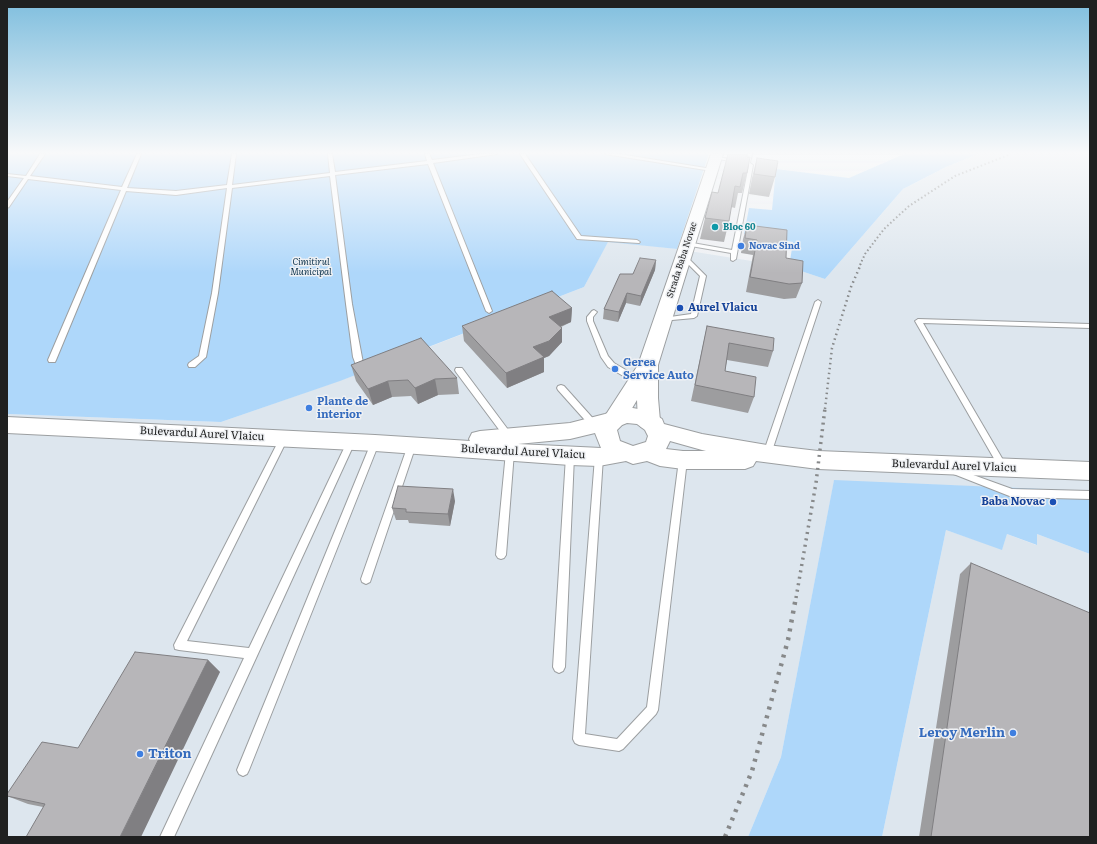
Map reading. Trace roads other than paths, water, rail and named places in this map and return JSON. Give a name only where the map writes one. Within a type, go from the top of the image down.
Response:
[{"type":"main road","name":"Strada Baba Novac","points":[[606,422],[643,373],[704,193]]},
{"type":"main road","name":"Strada Baba Novac","points":[[643,373],[647,398],[654,425]]},
{"type":"main road","points":[[635,415],[654,425],[660,436],[658,443],[648,452],[633,455],[625,453],[618,450],[607,440],[606,422],[620,416],[635,415]]},
{"type":"main road","name":"Bulevardul Aurel Vlaicu","points":[[7,425],[404,445],[510,444],[606,422]]},
{"type":"main road","name":"Bulevardul Aurel Vlaicu","points":[[654,425],[702,442],[767,454],[818,460]]},
{"type":"main road","name":"Bulevardul Aurel Vlaicu","points":[[510,444],[570,456],[599,457],[625,453]]},
{"type":"main road","name":"Bulevardul Aurel Vlaicu","points":[[648,452],[660,457],[683,460],[818,460],[1090,471]]},
{"type":"lane","points":[[7,206],[16,193]]},
{"type":"lane","points":[[52,360],[122,193]]},
{"type":"lane","points":[[192,365],[202,357],[215,293],[229,193]]},
{"type":"lane","points":[[335,193],[356,357],[359,363]]},
{"type":"lane","points":[[442,193],[489,311]]},
{"type":"lane","points":[[549,193],[579,238],[637,242]]},
{"type":"lane","points":[[733,259],[745,193]]},
{"type":"lane","points":[[685,250],[734,252]]},
{"type":"lane","points":[[662,320],[694,316],[704,276],[685,250]]},
{"type":"lane","points":[[767,454],[818,302]]},
{"type":"lane","points":[[594,312],[590,317],[590,321],[605,357],[611,365],[643,373]]},
{"type":"lane","points":[[1002,467],[918,321],[1090,326]]},
{"type":"lane","points":[[459,370],[510,444],[501,555]]},
{"type":"lane","points":[[561,388],[606,422]]},
{"type":"lane","points":[[252,654],[179,645],[284,438]]},
{"type":"lane","points":[[167,837],[351,442]]},
{"type":"lane","points":[[243,770],[375,443]]},
{"type":"lane","points":[[366,579],[404,445]]},
{"type":"lane","points":[[559,667],[570,456]]},
{"type":"lane","points":[[599,457],[578,739],[619,746],[652,710],[683,460]]},
{"type":"lane","points":[[937,465],[1012,492],[1089,496]]},
{"type":"railway","points":[[860,265],[865,254],[884,229],[909,206],[928,193]]},
{"type":"railway","points":[[825,409],[832,348],[851,287],[861,264]]},
{"type":"railway","points":[[796,598],[816,483],[825,408]]},
{"type":"railway","points":[[725,837],[752,771],[788,640],[796,597]]},
{"type":"place","name":"Bloc 60","points":[[715,227]]},
{"type":"place","name":"Novac Sind","points":[[741,246]]},
{"type":"place","name":"Aurel Vlaicu","points":[[680,308]]},
{"type":"place","name":"Gerea Service Auto","points":[[615,369]]},
{"type":"place","name":"Plante de interior","points":[[309,408]]},
{"type":"place","name":"Baba Novac","points":[[1053,502]]},
{"type":"place","name":"Leroy Merlin","points":[[1013,733]]},
{"type":"place","name":"Triton","points":[[140,754]]},
{"type":"park label","name":"Cimitirul Municipal","points":[[311,268]]}]
